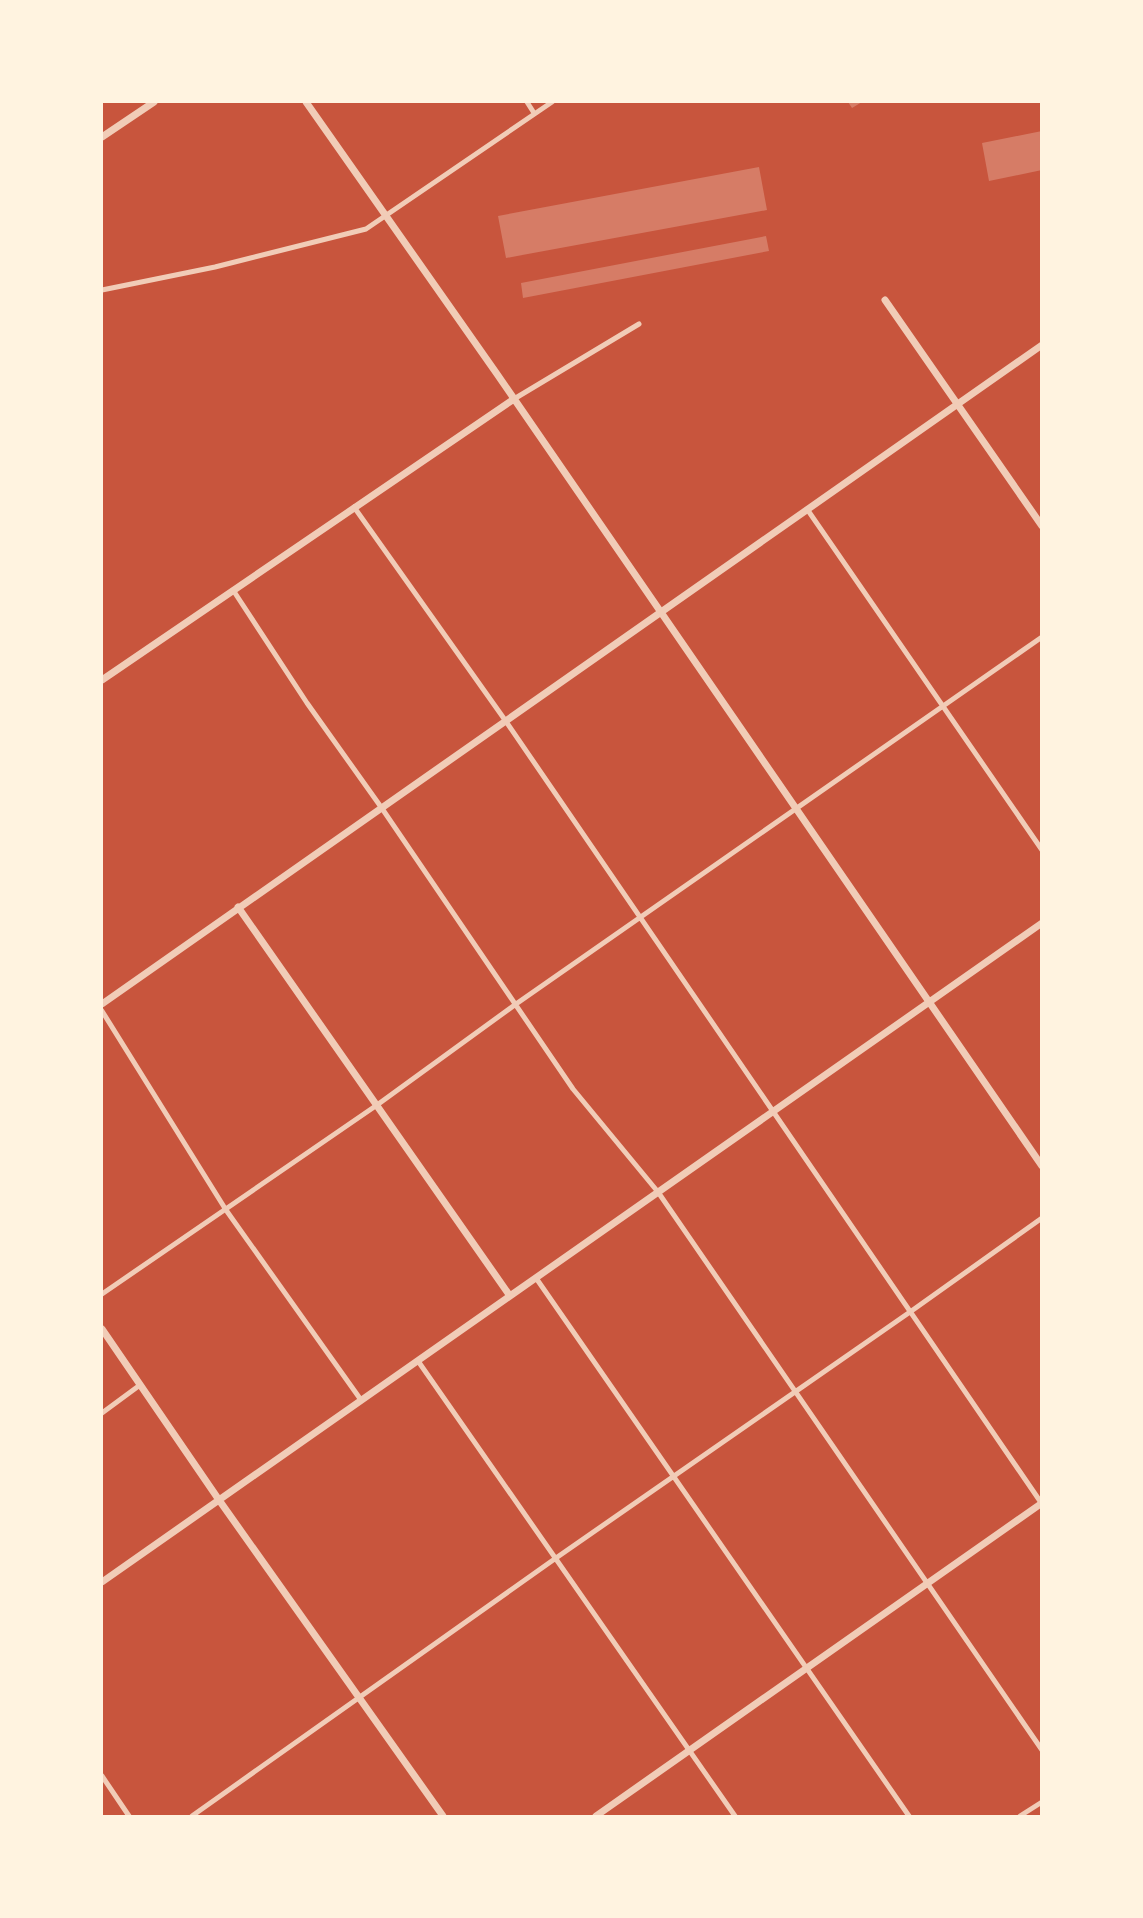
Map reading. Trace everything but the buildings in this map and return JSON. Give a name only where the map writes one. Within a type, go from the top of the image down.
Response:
[{"type":"street","points":[[102,137],[155,102]]},
{"type":"street","points":[[306,102],[514,399],[1041,1166]]},
{"type":"street","points":[[885,300],[1041,526]]},
{"type":"street","points":[[102,1004],[1041,345]]},
{"type":"street","points":[[102,680],[514,399]]},
{"type":"street","points":[[238,907],[510,1296]]},
{"type":"street","points":[[102,1581],[1041,923]]},
{"type":"street","points":[[102,1329],[219,1500],[443,1816]]},
{"type":"street","points":[[596,1816],[1041,1503]]},
{"type":"lane","points":[[527,102],[534,113]]},
{"type":"lane","points":[[102,290],[215,267],[366,229],[552,102]]},
{"type":"lane","points":[[514,399],[639,324]]},
{"type":"lane","points":[[354,507],[505,720],[1041,1503]]},
{"type":"lane","points":[[807,509],[1041,850]]},
{"type":"lane","points":[[233,590],[307,703],[382,807],[573,1089],[657,1192],[1041,1750]]},
{"type":"lane","points":[[102,1294],[377,1105],[516,1004],[1041,637]]},
{"type":"lane","points":[[102,1012],[226,1210],[361,1400]]},
{"type":"lane","points":[[192,1816],[1041,1219]]},
{"type":"lane","points":[[536,1278],[909,1816]]},
{"type":"lane","points":[[418,1361],[735,1816]]},
{"type":"lane","points":[[102,1413],[140,1385]]},
{"type":"lane","points":[[102,1776],[129,1816]]},
{"type":"lane","points":[[1020,1816],[1041,1802]]}]
